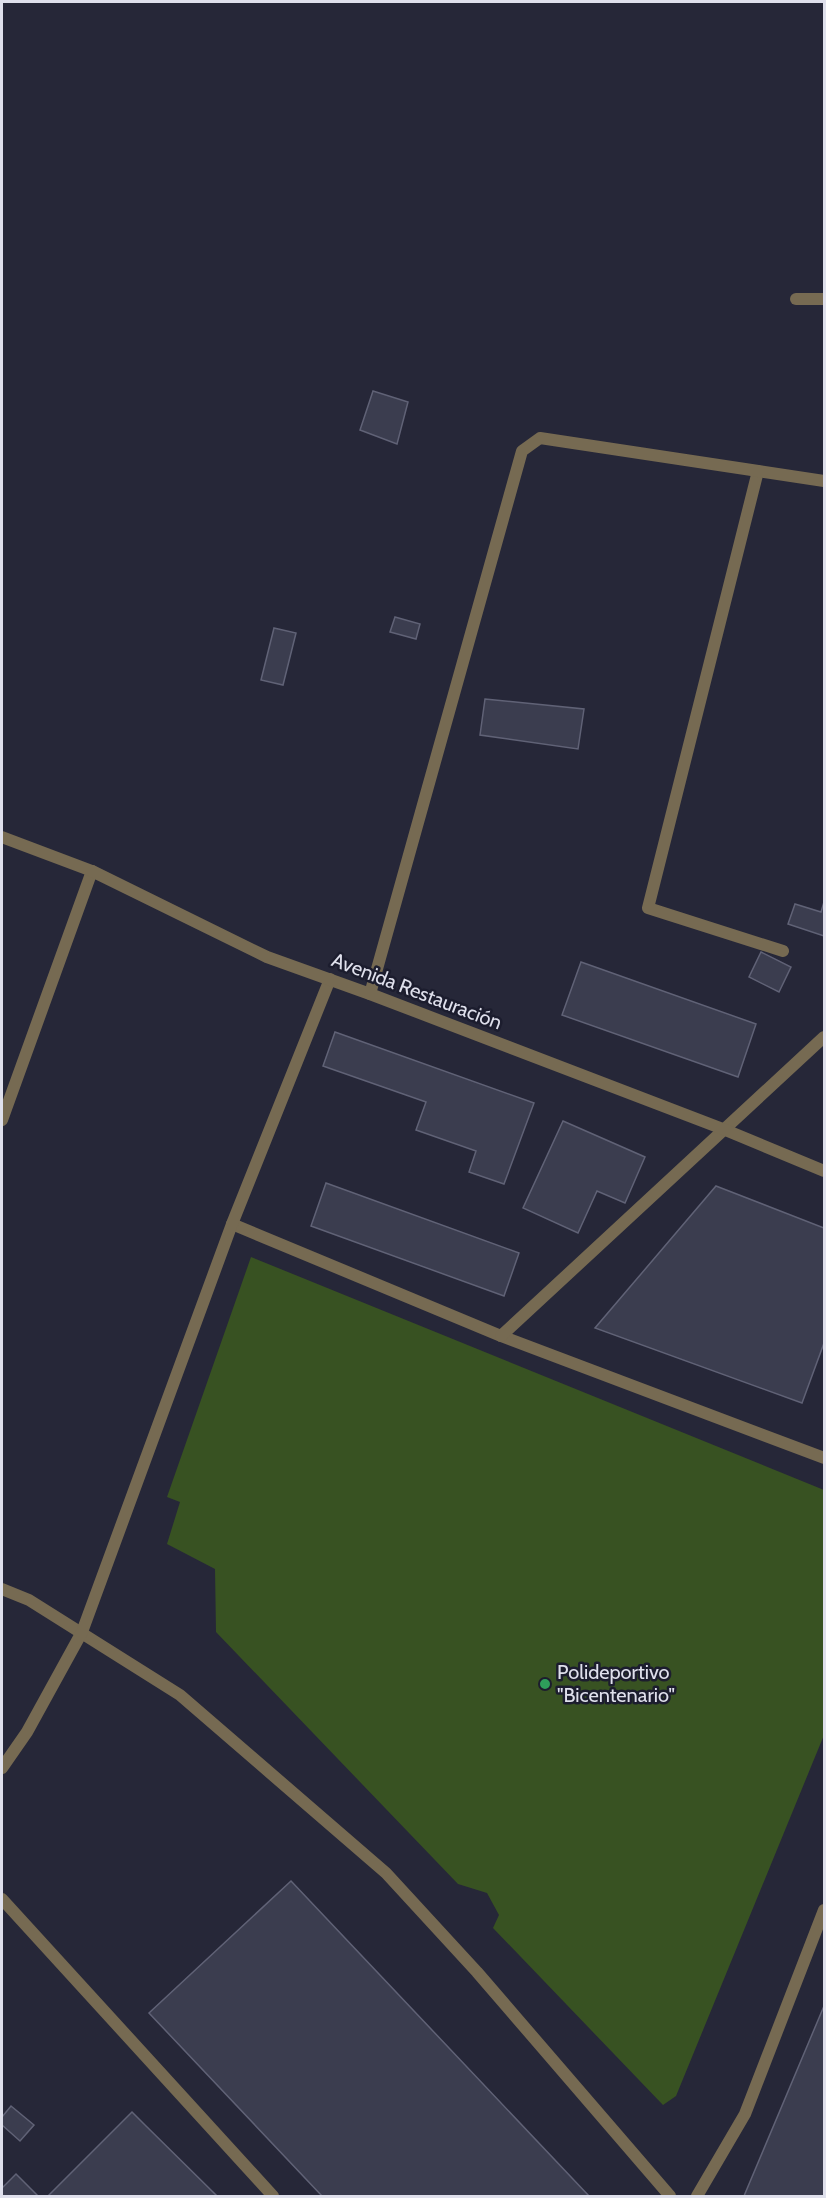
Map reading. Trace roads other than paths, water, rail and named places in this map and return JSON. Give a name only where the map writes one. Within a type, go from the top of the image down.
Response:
[{"type":"street","points":[[796,299],[825,299]]},
{"type":"street","points":[[370,994],[522,451],[540,438],[825,481]]},
{"type":"street","points":[[758,471],[648,908],[783,951]]},
{"type":"street","name":"Avenida Restauración","points":[[2,837],[92,871],[267,957],[723,1129],[825,1172]]},
{"type":"street","points":[[2,1120],[92,871]]},
{"type":"street","points":[[2,1768],[27,1732],[82,1632],[232,1224],[330,979]]},
{"type":"street","points":[[501,1336],[825,1037]]},
{"type":"street","points":[[232,1224],[501,1336],[825,1458]]},
{"type":"street","points":[[2,1589],[29,1600],[180,1695],[386,1873],[477,1972],[670,2196]]},
{"type":"street","points":[[2,1899],[273,2196]]},
{"type":"street","points":[[697,2196],[745,2114],[825,1910]]},
{"type":"place","name":"Polideportivo \"Bicentenario\"","points":[[545,1684]]}]
